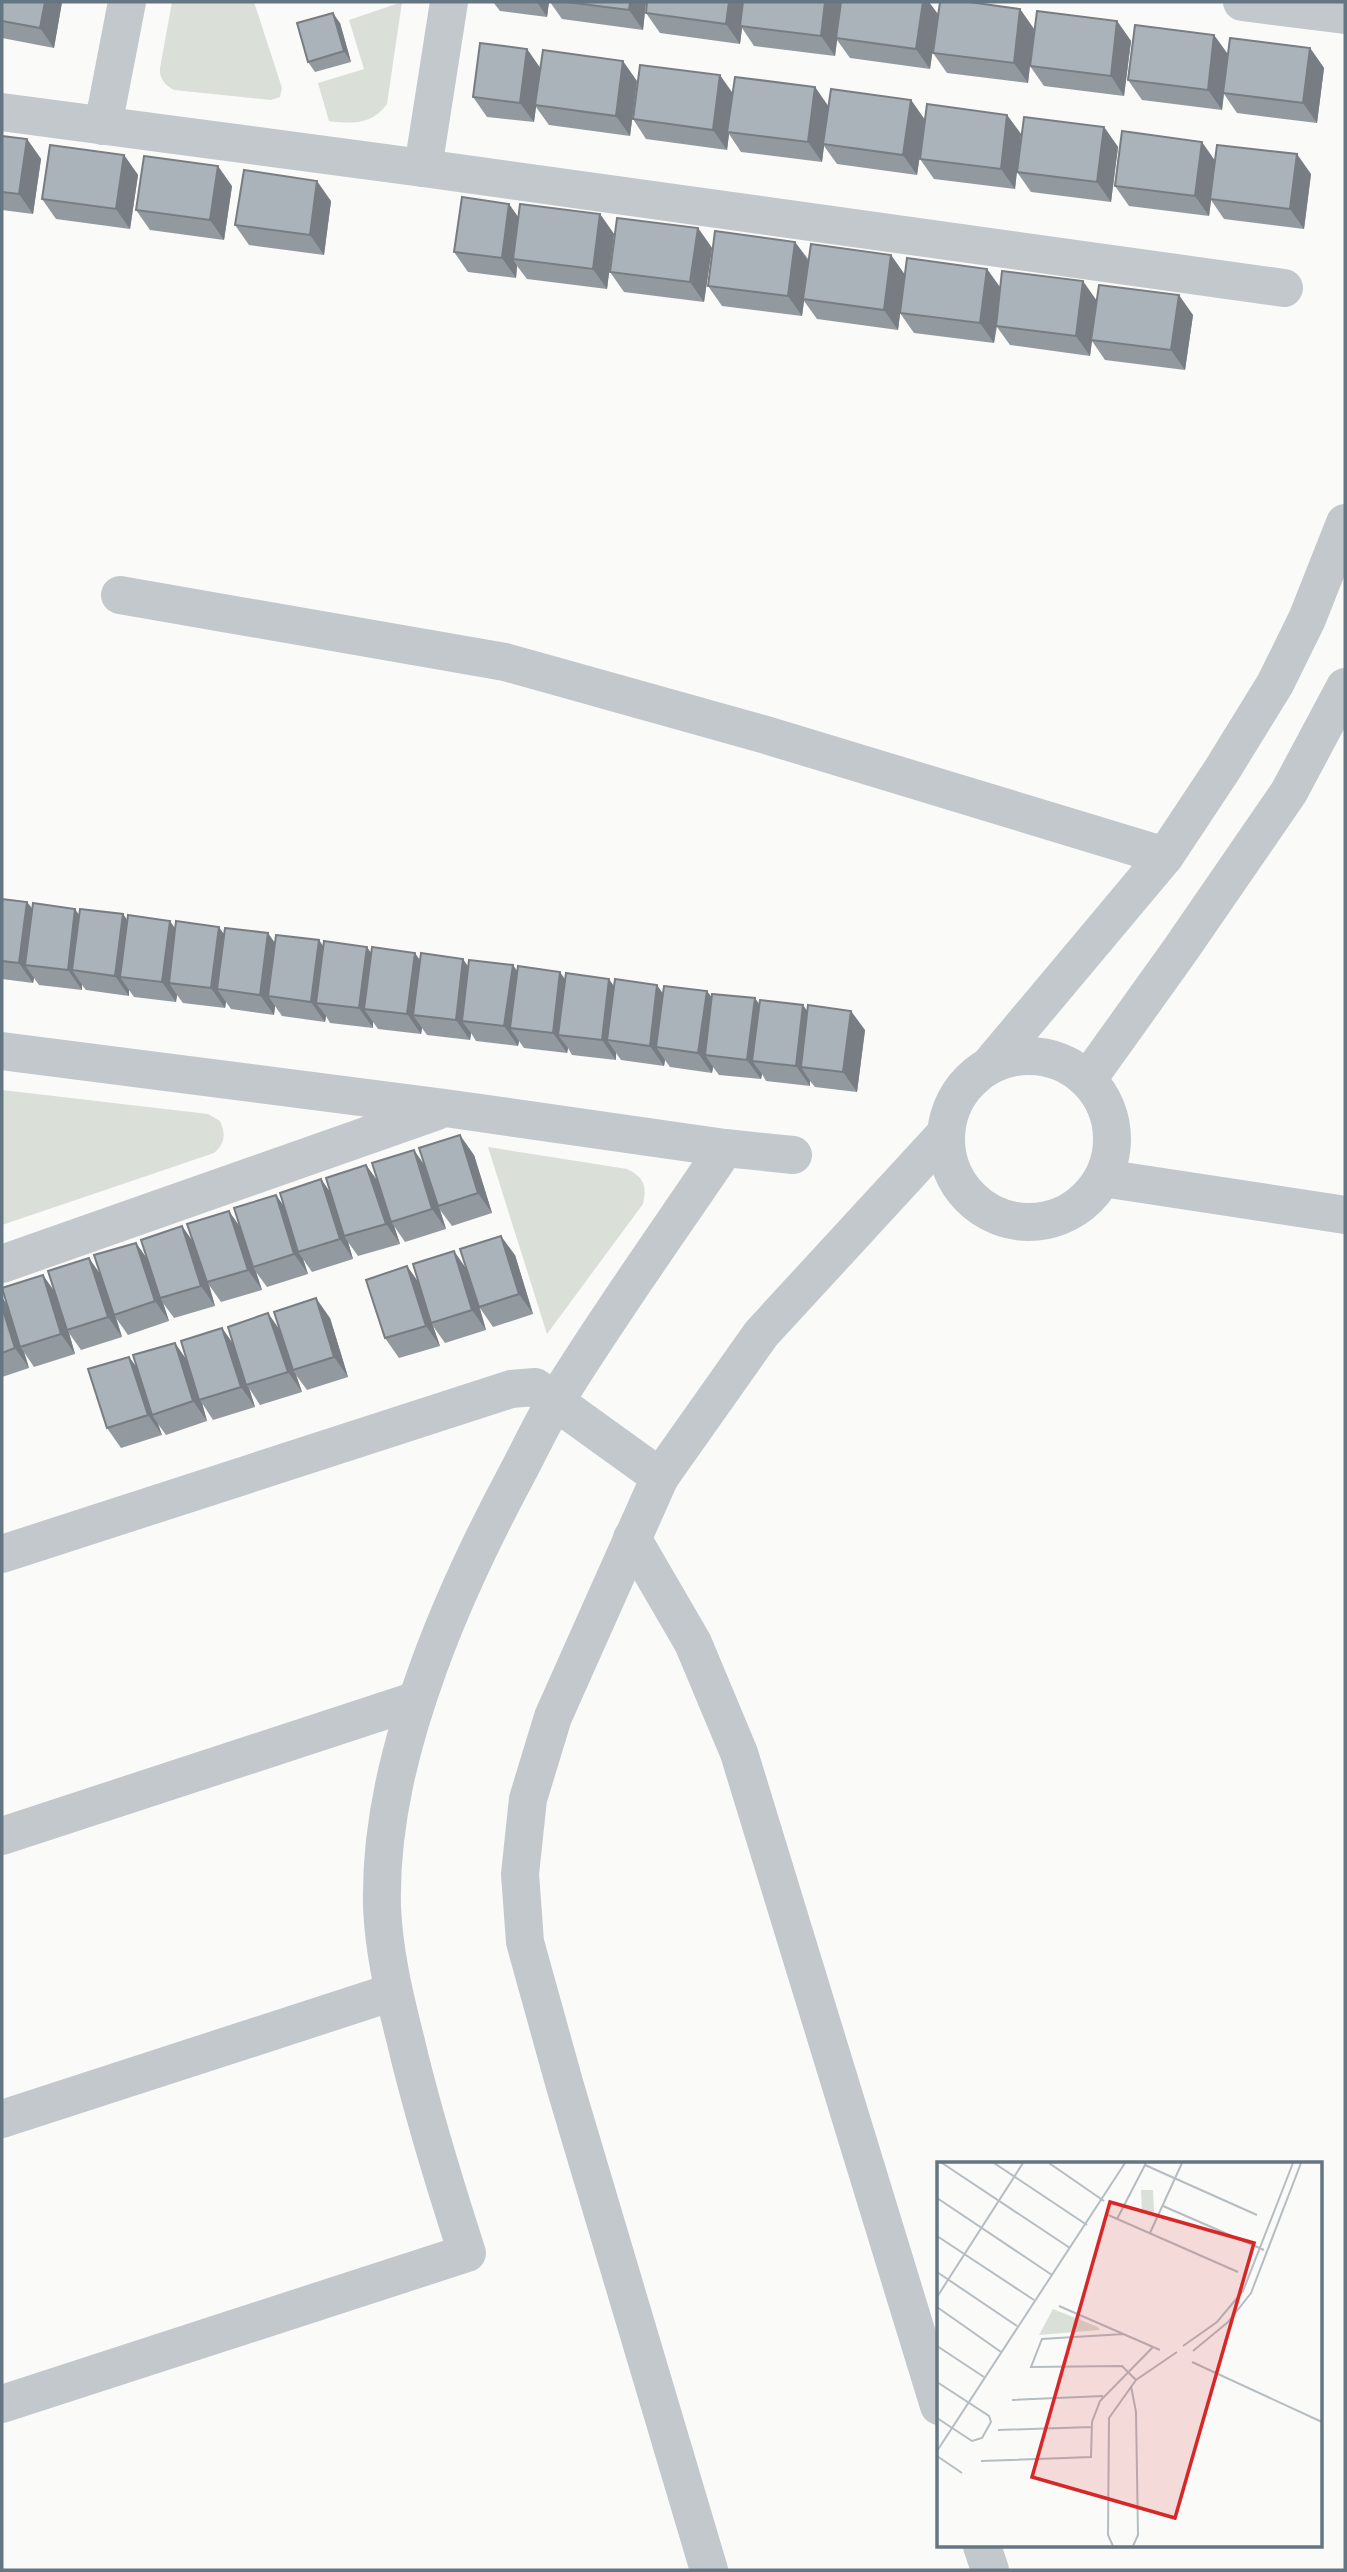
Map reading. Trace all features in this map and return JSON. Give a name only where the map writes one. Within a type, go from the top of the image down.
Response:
[{"type":"street","points":[[103,126],[127,2]]},
{"type":"street","points":[[423,168],[449,2]]},
{"type":"street","points":[[1242,2],[1345,15]]},
{"type":"street","points":[[2,113],[423,168],[1284,288]]},
{"type":"street","points":[[989,1066],[1014,1057],[1041,1056],[1066,1064],[1088,1079],[1104,1101],[1112,1126],[1112,1153],[1103,1178],[1086,1199],[1063,1215],[1035,1221],[1007,1218],[981,1206],[961,1186],[949,1161],[946,1133],[953,1105],[968,1083],[989,1066],[1166,856],[1275,684],[1307,619],[1345,523]]},
{"type":"street","points":[[120,595],[505,662],[766,735],[1166,856]]},
{"type":"street","points":[[1088,1079],[1289,792],[1345,687]]},
{"type":"street","points":[[2,1051],[793,1155]]},
{"type":"street","points":[[2,1264],[445,1108]]},
{"type":"street","points":[[709,2570],[565,2086],[525,1942],[520,1874],[528,1799],[537,1762],[553,1717],[660,1477],[761,1334],[946,1133]]},
{"type":"street","points":[[2,2404],[467,2253],[436,2154],[393,1992],[382,1909],[383,1858],[397,1775],[417,1700],[448,1614],[482,1538],[556,1400],[725,1148]]},
{"type":"street","points":[[1103,1178],[1345,1215]]},
{"type":"street","points":[[2,1553],[511,1389],[535,1387],[660,1477]]},
{"type":"street","points":[[632,1538],[694,1643],[739,1753],[937,2399]]},
{"type":"street","points":[[2,1836],[417,1700]]},
{"type":"street","points":[[2,2119],[393,1992]]},
{"type":"street","points":[[983,2548],[990,2570]]},
{"type":"shaded area","points":[[172,2],[254,2],[282,88],[280,97],[271,100],[174,90],[168,86],[162,78],[160,68]]},
{"type":"shaded area","points":[[402,2],[387,104],[375,116],[361,122],[329,121],[318,83],[364,69],[349,20]]},
{"type":"shaded area","points":[[2,1090],[208,1114],[220,1121],[223,1138],[214,1153],[2,1225]]},
{"type":"shaded area","points":[[488,1147],[627,1169],[643,1183],[643,1204],[547,1334]]},
{"type":"building","points":[[2,2],[45,2],[40,28],[2,21]]},
{"type":"building","points":[[566,2],[630,2],[629,10]]},
{"type":"building","points":[[647,2],[729,2],[726,24],[646,13]]},
{"type":"building","points":[[743,2],[825,2],[821,36],[740,26]]},
{"type":"building","points":[[841,2],[923,2],[916,49],[836,38]]},
{"type":"building","points":[[940,2],[969,2],[1020,9],[1014,63],[933,53]]},
{"type":"building","points":[[1037,11],[1117,21],[1111,76],[1030,66]]},
{"type":"building","points":[[333,13],[344,51],[308,62],[297,23]]},
{"type":"building","points":[[1135,25],[1214,35],[1208,90],[1128,80]]},
{"type":"building","points":[[1230,38],[1310,48],[1303,103],[1223,93]]},
{"type":"building","points":[[480,43],[527,49],[520,103],[473,97]]},
{"type":"building","points":[[543,50],[623,61],[616,116],[535,105]]},
{"type":"building","points":[[640,65],[720,75],[713,130],[633,119]]},
{"type":"building","points":[[735,77],[815,87],[808,142],[727,132]]},
{"type":"building","points":[[831,89],[911,100],[903,155],[823,144]]},
{"type":"building","points":[[927,104],[1007,115],[1001,169],[920,159]]},
{"type":"building","points":[[1024,117],[1104,127],[1097,182],[1017,172]]},
{"type":"building","points":[[1122,131],[1202,142],[1195,196],[1115,186]]},
{"type":"building","points":[[2,136],[27,139],[19,194],[2,192]]},
{"type":"building","points":[[50,145],[124,155],[116,209],[42,199]]},
{"type":"building","points":[[1217,145],[1297,154],[1290,209],[1210,199]]},
{"type":"building","points":[[144,156],[218,166],[210,220],[136,210]]},
{"type":"building","points":[[244,170],[317,181],[310,235],[235,225]]},
{"type":"building","points":[[462,197],[509,204],[502,258],[454,252]]},
{"type":"building","points":[[520,204],[600,214],[593,269],[513,259]]},
{"type":"building","points":[[617,218],[698,228],[690,282],[610,272]]},
{"type":"building","points":[[715,231],[795,242],[788,296],[708,286]]},
{"type":"building","points":[[811,244],[891,255],[884,310],[803,299]]},
{"type":"building","points":[[907,258],[987,269],[980,323],[900,313]]},
{"type":"building","points":[[1002,271],[1083,281],[1076,336],[996,326]]},
{"type":"building","points":[[1099,285],[1179,295],[1171,350],[1091,340]]},
{"type":"building","points":[[2,899],[27,902],[19,963],[2,961]]},
{"type":"building","points":[[33,903],[75,909],[68,970],[25,965]]},
{"type":"building","points":[[80,909],[123,914],[115,976],[72,970]]},
{"type":"building","points":[[128,915],[170,921],[162,982],[120,977]]},
{"type":"building","points":[[176,921],[219,927],[211,988],[169,983]]},
{"type":"building","points":[[225,928],[268,933],[260,995],[217,989]]},
{"type":"building","points":[[276,935],[319,940],[311,1002],[268,996]]},
{"type":"building","points":[[324,941],[367,947],[359,1008],[316,1003]]},
{"type":"building","points":[[372,947],[415,953],[407,1014],[364,1009]]},
{"type":"building","points":[[421,953],[463,959],[456,1020],[413,1015]]},
{"type":"building","points":[[469,960],[513,965],[504,1026],[462,1021]]},
{"type":"building","points":[[518,966],[560,972],[553,1033],[510,1028]]},
{"type":"building","points":[[566,973],[609,979],[602,1040],[558,1035]]},
{"type":"building","points":[[615,979],[657,985],[650,1046],[607,1040]]},
{"type":"building","points":[[664,986],[707,991],[698,1053],[656,1047]]},
{"type":"building","points":[[712,994],[755,998],[747,1060],[705,1055]]},
{"type":"building","points":[[760,1000],[803,1005],[796,1066],[752,1061]]},
{"type":"building","points":[[808,1005],[851,1011],[843,1072],[801,1067]]},
{"type":"building","points":[[460,1135],[478,1193],[438,1206],[419,1148]]},
{"type":"building","points":[[414,1150],[432,1209],[391,1222],[372,1163]]},
{"type":"building","points":[[366,1165],[386,1224],[344,1236],[326,1178]]},
{"type":"building","points":[[321,1179],[340,1239],[298,1252],[280,1193]]},
{"type":"building","points":[[276,1195],[294,1254],[253,1267],[234,1208]]},
{"type":"building","points":[[229,1211],[248,1270],[207,1282],[187,1224]]},
{"type":"building","points":[[182,1226],[201,1286],[160,1298],[141,1240]]},
{"type":"building","points":[[501,1236],[519,1294],[479,1307],[460,1249]]},
{"type":"building","points":[[136,1243],[155,1301],[114,1315],[94,1255]]},
{"type":"building","points":[[454,1251],[472,1310],[431,1323],[413,1264]]},
{"type":"building","points":[[89,1258],[108,1317],[67,1330],[48,1271]]},
{"type":"building","points":[[407,1266],[426,1326],[385,1338],[366,1280]]},
{"type":"building","points":[[43,1275],[61,1334],[20,1347],[2,1288]]},
{"type":"building","points":[[316,1298],[334,1357],[293,1370],[274,1312]]},
{"type":"building","points":[[2,1307],[15,1348],[2,1353]]},
{"type":"building","points":[[268,1313],[288,1372],[246,1385],[228,1327]]},
{"type":"building","points":[[222,1328],[241,1387],[199,1400],[181,1341]]},
{"type":"building","points":[[175,1343],[193,1401],[152,1415],[133,1355]]},
{"type":"building","points":[[129,1357],[148,1415],[107,1428],[88,1369]]}]
